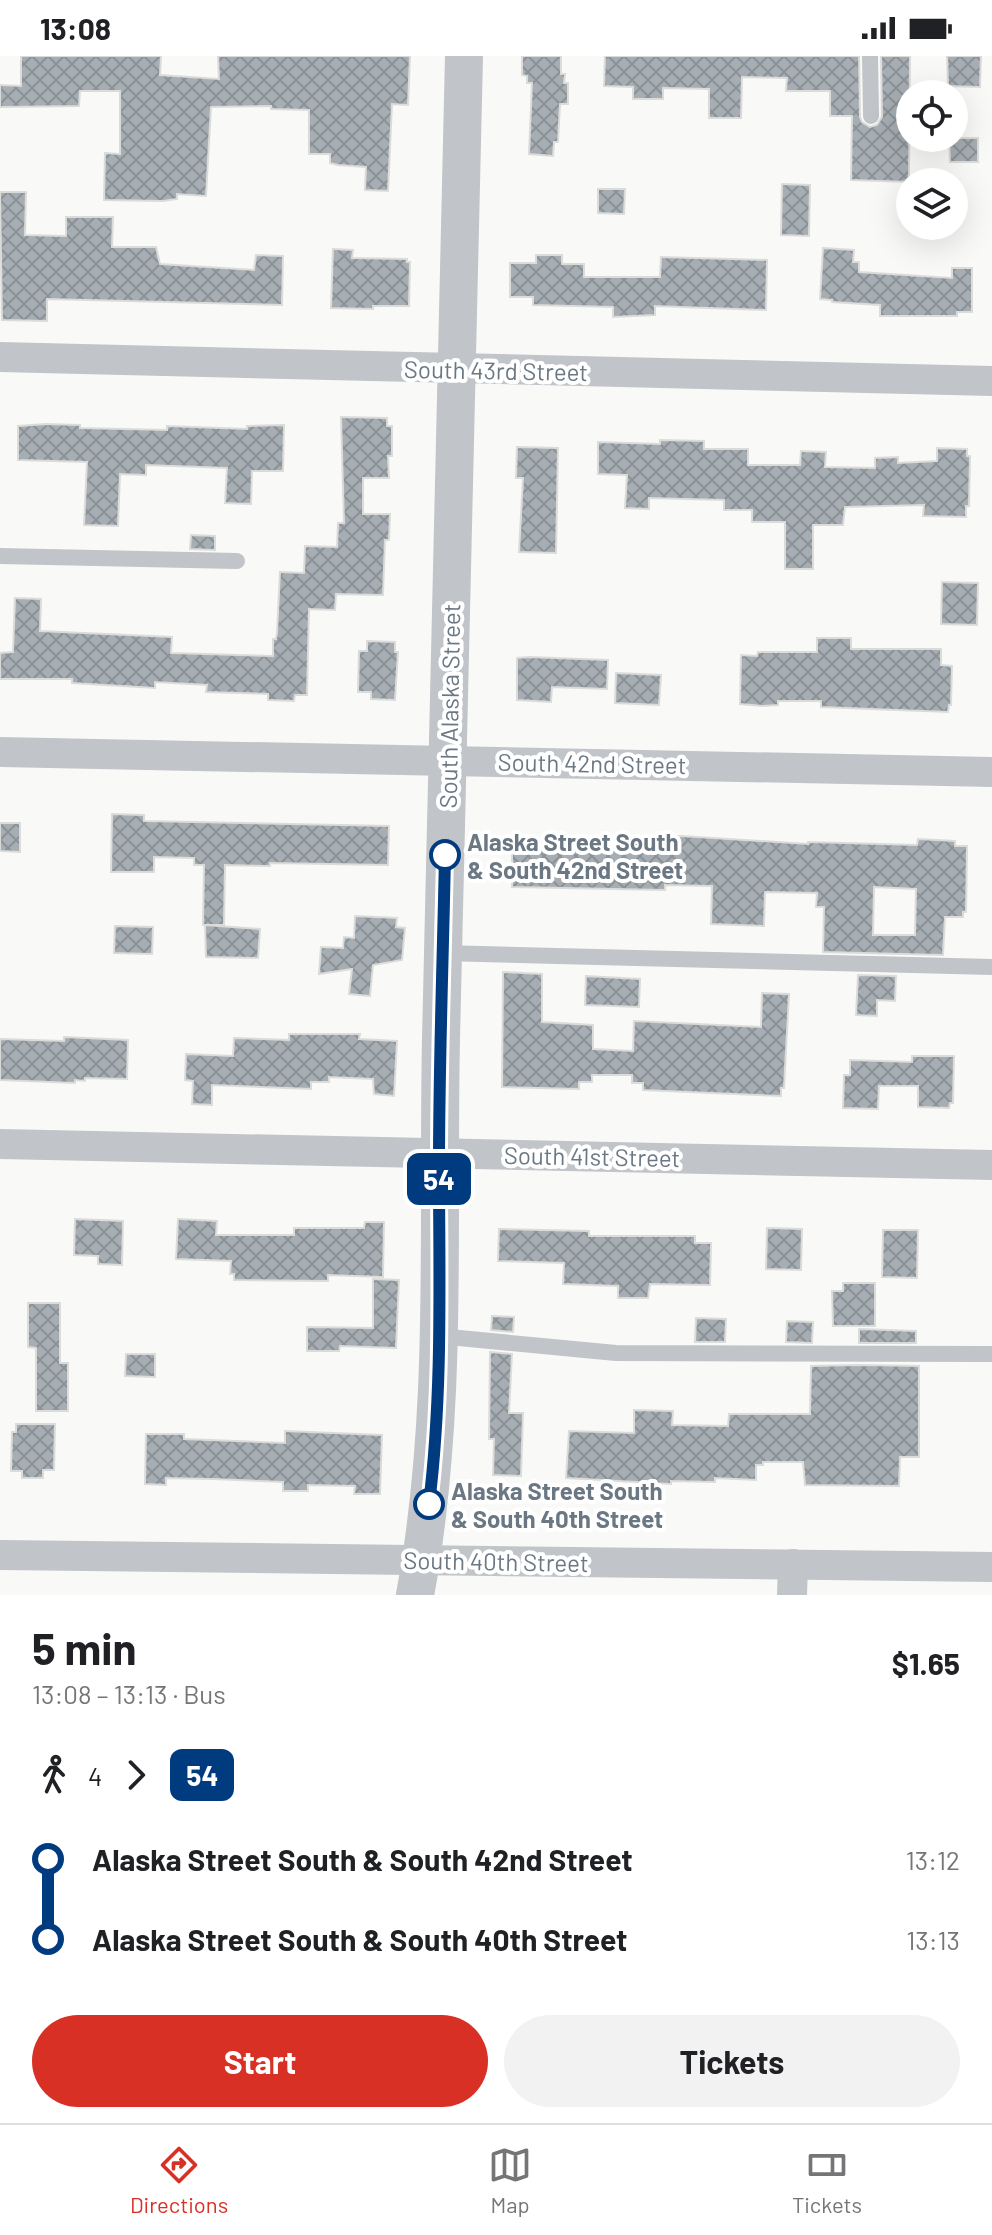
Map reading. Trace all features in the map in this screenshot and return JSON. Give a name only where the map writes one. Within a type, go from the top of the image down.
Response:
[{"type":"street","name":"South Alaska Street","points":[[418,1578],[436,1432],[443,953],[464,56]]},
{"type":"street","name":"South 43rd Street","points":[[0,357],[992,381]]},
{"type":"street","name":"South 42nd Street","points":[[0,752],[992,772]]},
{"type":"street","name":"South 41st Street","points":[[0,1144],[992,1165]]},
{"type":"street","name":"South 40th Street","points":[[0,1555],[418,1578],[793,1564],[992,1567]]},
{"type":"street","points":[[792,1595],[793,1564]]},
{"type":"lane","points":[[870,56],[871,116]]},
{"type":"lane","points":[[0,556],[237,561]]},
{"type":"lane","points":[[443,953],[992,967]]},
{"type":"lane","points":[[438,1336],[616,1353],[992,1354]]},
{"type":"building","points":[[21,56],[161,56],[160,75],[219,79],[218,56],[410,56],[408,105],[392,104],[388,191],[365,190],[366,167],[330,163],[330,154],[309,154],[309,110],[271,109],[271,106],[211,107],[206,196],[177,194],[177,199],[163,201],[104,200],[105,153],[120,154],[120,91],[80,91],[79,106],[0,107],[0,85],[21,86]]},
{"type":"building","points":[[522,56],[561,56],[561,74],[565,74],[564,83],[568,83],[568,104],[560,104],[558,142],[554,142],[553,156],[529,154],[532,83],[527,83],[527,76],[522,75]]},
{"type":"building","points":[[605,56],[859,56],[860,117],[870,127],[877,125],[882,117],[881,56],[910,56],[910,80],[896,80],[896,152],[909,152],[909,168],[896,168],[896,182],[851,180],[852,116],[830,116],[830,91],[786,91],[787,78],[742,77],[741,118],[709,118],[709,89],[663,88],[663,99],[633,99],[633,87],[604,86]]},
{"type":"building","points":[[947,56],[981,56],[980,87],[968,87],[968,80],[948,80]]},
{"type":"building","points":[[968,138],[978,138],[978,162],[950,162],[950,152],[968,152]]},
{"type":"building","points":[[782,184],[810,185],[809,236],[781,235]]},
{"type":"building","points":[[598,189],[625,189],[624,214],[598,213]]},
{"type":"building","points":[[0,192],[26,192],[25,235],[66,236],[66,217],[113,217],[112,247],[156,247],[160,264],[254,270],[256,255],[283,256],[282,305],[47,299],[47,321],[2,320]]},
{"type":"building","points":[[823,248],[854,250],[853,262],[859,262],[859,272],[952,278],[952,268],[972,268],[972,312],[957,312],[957,316],[880,316],[880,305],[820,299]]},
{"type":"building","points":[[333,249],[353,250],[352,258],[407,259],[410,262],[409,306],[331,308]]},
{"type":"building","points":[[536,255],[562,255],[562,264],[584,264],[584,277],[660,277],[661,257],[767,260],[766,310],[655,306],[655,315],[613,317],[613,307],[533,305],[533,297],[510,297],[510,263],[536,263]]},
{"type":"building","points":[[341,417],[387,418],[387,426],[392,426],[389,478],[363,478],[363,514],[390,514],[389,540],[385,540],[383,595],[336,594],[335,610],[309,609],[307,695],[295,695],[294,701],[268,700],[268,694],[206,692],[207,685],[155,682],[155,688],[72,683],[72,679],[0,679],[0,653],[13,652],[15,598],[41,599],[40,631],[172,637],[171,653],[273,656],[280,572],[304,573],[305,546],[337,547],[338,523],[344,523]]},
{"type":"building","points":[[46,424],[167,430],[167,426],[247,429],[247,426],[284,425],[283,471],[252,471],[251,504],[225,503],[227,468],[146,465],[146,475],[120,474],[118,526],[84,525],[87,462],[18,460],[18,426]]},
{"type":"building","points":[[660,440],[704,441],[704,449],[748,449],[748,465],[800,465],[801,451],[826,452],[825,467],[875,468],[875,458],[898,457],[898,463],[937,461],[937,448],[967,449],[967,456],[970,456],[969,506],[966,506],[966,517],[923,516],[924,505],[845,507],[843,525],[813,525],[813,569],[785,569],[785,522],[752,522],[752,510],[724,510],[724,500],[649,498],[649,509],[625,508],[627,475],[598,474],[598,442],[660,444]]},
{"type":"building","points":[[517,447],[558,448],[556,553],[519,552],[523,478],[516,478]]},
{"type":"building","points":[[191,535],[215,536],[215,550],[190,549]]},
{"type":"building","points":[[942,582],[978,583],[977,625],[941,624]]},
{"type":"building","points":[[817,638],[851,638],[851,649],[941,649],[941,665],[952,666],[948,712],[821,707],[821,701],[778,701],[778,705],[763,706],[740,704],[741,655],[817,652]]},
{"type":"building","points":[[367,641],[395,642],[395,652],[398,652],[395,700],[371,699],[371,692],[358,692],[359,651],[367,651]]},
{"type":"building","points":[[517,658],[608,660],[607,689],[552,687],[551,702],[517,700]]},
{"type":"building","points":[[616,673],[661,675],[659,705],[615,703]]},
{"type":"building","points":[[112,814],[144,815],[144,821],[389,826],[388,865],[225,865],[224,925],[203,925],[204,865],[194,865],[194,858],[154,857],[154,872],[111,872]]},
{"type":"building","points":[[0,823],[20,823],[20,852],[0,851]]},
{"type":"building","points":[[681,836],[808,844],[917,845],[918,839],[955,841],[955,846],[967,846],[966,912],[963,912],[963,917],[945,917],[943,955],[823,952],[824,907],[816,907],[817,893],[765,892],[764,926],[711,924],[712,886],[665,885],[665,890],[512,887],[512,842],[551,842],[551,849],[619,850],[619,838]],"holes":[[[874,887],[916,889],[915,935],[873,935]]]},
{"type":"building","points":[[355,916],[397,918],[396,927],[405,928],[402,960],[373,965],[370,996],[349,994],[352,969],[319,974],[321,947],[343,948],[344,937],[354,938]]},
{"type":"building","points":[[205,925],[260,929],[258,958],[206,957]]},
{"type":"building","points":[[115,926],[153,927],[152,954],[114,953]]},
{"type":"building","points":[[503,972],[542,974],[542,1022],[593,1025],[593,1049],[633,1051],[634,1021],[761,1027],[762,993],[789,994],[781,1096],[643,1090],[643,1083],[632,1083],[632,1075],[592,1075],[592,1082],[579,1082],[579,1089],[502,1087]]},
{"type":"building","points":[[858,975],[896,976],[895,1001],[877,1000],[877,1016],[856,1015]]},
{"type":"building","points":[[586,976],[640,979],[639,1007],[585,1005]]},
{"type":"building","points":[[289,1034],[360,1034],[359,1039],[397,1041],[394,1096],[374,1094],[373,1079],[329,1077],[329,1082],[311,1082],[311,1089],[212,1085],[212,1105],[192,1104],[193,1081],[185,1080],[186,1054],[233,1056],[234,1038],[289,1040]]},
{"type":"building","points":[[64,1037],[128,1040],[127,1079],[85,1078],[85,1081],[75,1080],[75,1083],[0,1080],[0,1039],[64,1041]]},
{"type":"building","points":[[912,1056],[954,1056],[953,1103],[949,1108],[918,1107],[918,1086],[879,1086],[878,1109],[843,1108],[844,1075],[850,1075],[850,1060],[912,1062]]},
{"type":"building","points":[[75,1219],[123,1221],[122,1265],[98,1264],[98,1256],[74,1255]]},
{"type":"building","points":[[178,1219],[217,1221],[216,1235],[294,1235],[294,1228],[364,1228],[365,1222],[384,1222],[383,1277],[328,1275],[328,1281],[234,1280],[234,1274],[230,1274],[231,1261],[176,1259]]},
{"type":"building","points":[[767,1228],[802,1229],[801,1270],[766,1269]]},
{"type":"building","points":[[499,1229],[589,1231],[589,1236],[695,1236],[695,1243],[711,1243],[710,1285],[650,1284],[648,1298],[618,1298],[618,1286],[563,1284],[564,1263],[498,1261]]},
{"type":"building","points":[[883,1230],[918,1230],[917,1278],[882,1277]]},
{"type":"building","points":[[373,1279],[399,1280],[396,1348],[340,1346],[339,1351],[307,1351],[307,1327],[373,1328]]},
{"type":"building","points":[[843,1283],[875,1283],[875,1326],[833,1326],[832,1291],[843,1291]]},
{"type":"building","points":[[28,1303],[60,1303],[60,1363],[68,1363],[68,1411],[36,1411],[36,1348],[28,1347]]},
{"type":"building","points":[[492,1316],[514,1317],[513,1332],[491,1330]]},
{"type":"building","points":[[696,1318],[726,1319],[725,1342],[695,1342]]},
{"type":"building","points":[[787,1321],[813,1322],[812,1343],[786,1342]]},
{"type":"building","points":[[859,1329],[916,1331],[916,1343],[859,1343]]},
{"type":"building","points":[[490,1352],[512,1354],[509,1413],[523,1413],[521,1476],[493,1475],[494,1439],[489,1439]]},
{"type":"building","points":[[126,1354],[155,1354],[155,1377],[125,1376]]},
{"type":"building","points":[[811,1366],[919,1366],[919,1457],[900,1457],[899,1486],[805,1485],[803,1462],[763,1462],[763,1465],[756,1465],[756,1480],[715,1478],[715,1482],[671,1481],[671,1484],[566,1478],[569,1431],[634,1433],[634,1410],[673,1411],[672,1425],[728,1426],[729,1414],[810,1414]]},
{"type":"building","points":[[16,1424],[55,1424],[54,1470],[43,1470],[43,1478],[22,1478],[22,1471],[11,1471],[12,1432],[16,1432]]},
{"type":"building","points":[[285,1431],[382,1435],[380,1494],[354,1494],[355,1486],[308,1485],[308,1491],[283,1491],[283,1482],[166,1478],[166,1485],[145,1484],[146,1434],[184,1434],[184,1439],[285,1443]]},
{"type":"bus line","name":"54","points":[[429,1504],[438,1378],[445,855]]},
{"type":"place","name":"Alaska Street South & South 42nd Street","points":[[445,855]]},
{"type":"place","name":"Alaska Street South & South 40th Street","points":[[429,1504]]}]
